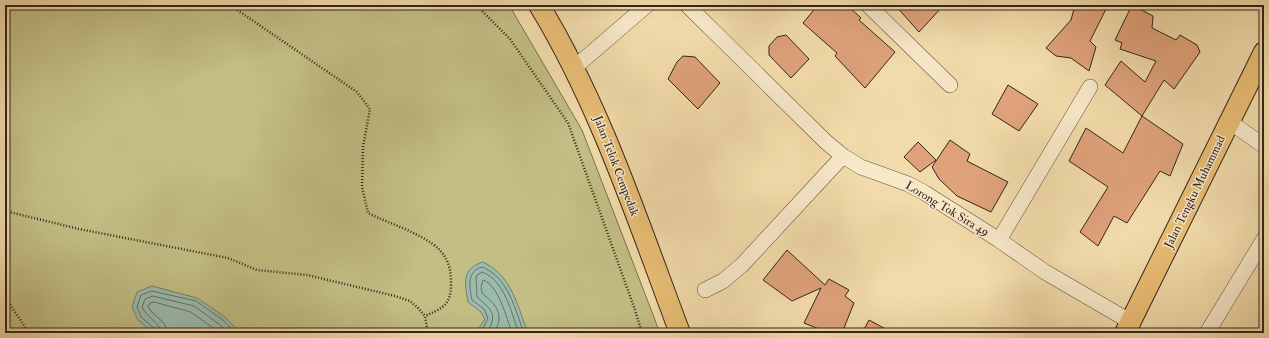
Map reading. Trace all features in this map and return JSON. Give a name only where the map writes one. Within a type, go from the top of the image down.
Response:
[{"type":"main road","name":"Jalan Telok Cempedak","points":[[539,5],[574,68],[606,140],[680,333]]},
{"type":"main road","name":"Jalan Tengku Muhammad","points":[[1128,327],[1264,52]]},
{"type":"street","points":[[574,68],[647,5]]},
{"type":"street","name":"Lorong Tok Sira 49","points":[[687,5],[826,142],[843,156],[861,167],[908,184],[925,193],[999,240],[1128,327]]},
{"type":"street","points":[[868,5],[950,85]]},
{"type":"street","points":[[999,240],[1090,87]]},
{"type":"street","points":[[1230,122],[1264,146]]},
{"type":"street","points":[[705,290],[723,281],[742,265],[843,156]]},
{"type":"street","points":[[1207,333],[1264,238]]},
{"type":"path","points":[[230,5],[357,92],[370,109],[363,147],[362,187],[368,213],[431,243],[444,256],[450,271],[450,297],[442,308],[425,316]]},
{"type":"path","points":[[476,5],[510,39],[568,123],[642,333]]},
{"type":"path","points":[[5,211],[79,230],[228,258],[257,270],[307,275],[395,296],[410,301],[425,316],[428,333]]},
{"type":"path","points":[[5,296],[29,333]]},
{"type":"shaded area","points":[[5,5],[509,5],[582,130],[660,333],[5,333]]},
{"type":"water","points":[[483,262],[501,275],[507,283],[517,302],[528,333],[476,333],[485,319],[481,312],[468,302],[466,278],[471,269]]},
{"type":"water","points":[[152,286],[197,298],[225,317],[240,333],[154,333],[138,320],[132,307],[137,292]]},
{"type":"building","points":[[818,5],[847,5],[861,18],[859,20],[895,52],[865,88],[835,56],[837,53],[803,23]]},
{"type":"building","points":[[895,5],[944,5],[919,32]]},
{"type":"building","points":[[1075,5],[1108,5],[1090,41],[1096,47],[1089,71],[1071,58],[1056,56],[1046,48],[1071,20]]},
{"type":"building","points":[[1132,5],[1153,16],[1152,28],[1176,40],[1180,35],[1197,45],[1200,52],[1174,89],[1164,80],[1142,116],[1105,85],[1121,61],[1145,82],[1156,61],[1120,49],[1122,43],[1115,40]]},
{"type":"building","points":[[786,35],[809,59],[791,78],[769,55],[769,46],[777,37]]},
{"type":"building","points":[[683,56],[695,57],[720,83],[698,109],[668,79],[677,62]]},
{"type":"building","points":[[1008,85],[1038,104],[1019,131],[992,114]]},
{"type":"building","points":[[1142,116],[1183,144],[1170,176],[1160,171],[1127,223],[1114,216],[1098,246],[1080,232],[1108,187],[1069,161],[1086,128],[1123,153]]},
{"type":"building","points":[[950,140],[970,154],[967,161],[1008,182],[991,212],[957,196],[939,179],[932,167]]},
{"type":"building","points":[[918,142],[936,160],[920,172],[904,157]]},
{"type":"building","points":[[787,250],[825,285],[829,279],[849,290],[845,296],[854,303],[842,333],[829,333],[804,323],[821,288],[792,301],[763,280]]},
{"type":"building","points":[[869,320],[893,333],[862,333]]}]
